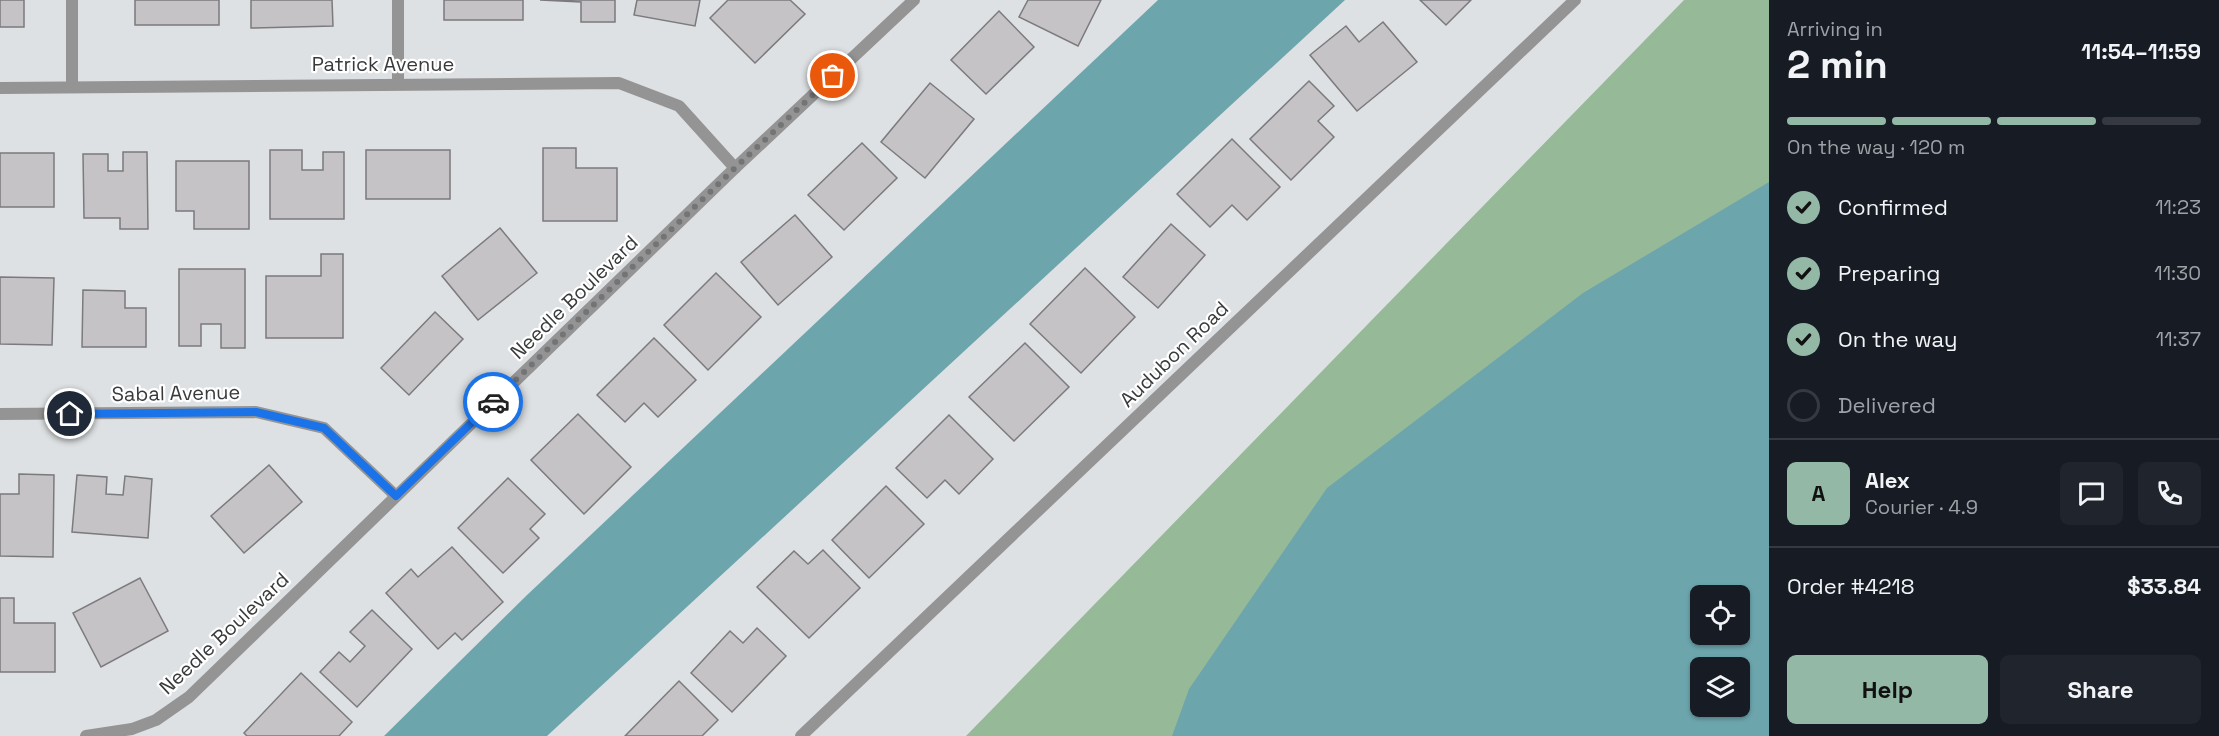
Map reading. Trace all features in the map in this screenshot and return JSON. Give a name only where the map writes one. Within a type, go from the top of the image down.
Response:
[{"type":"street","points":[[72,0],[72,87]]},
{"type":"street","points":[[398,0],[398,83]]},
{"type":"street","name":"Needle Boulevard","points":[[86,736],[132,729],[156,720],[189,697],[735,168],[914,0]]},
{"type":"street","name":"Audubon Road","points":[[801,736],[1575,0]]},
{"type":"street","name":"Patrick Avenue","points":[[0,88],[619,83],[679,106],[735,168]]},
{"type":"street","name":"Sabal Avenue","points":[[0,414],[256,412],[324,428],[396,496]]},
{"type":"green space","points":[[1684,0],[1769,0],[1769,736],[966,736]]},
{"type":"water","points":[[1158,0],[1345,0],[547,736],[384,736],[526,596]]},
{"type":"water","points":[[1769,182],[1769,736],[1172,736],[1189,689],[1327,488],[1583,293]]},
{"type":"building","points":[[0,0],[24,0],[24,27],[0,27]]},
{"type":"building","points":[[135,0],[219,0],[219,25],[135,25]]},
{"type":"building","points":[[251,0],[332,0],[333,26],[251,28]]},
{"type":"building","points":[[444,0],[523,0],[523,20],[444,20]]},
{"type":"building","points":[[540,0],[615,0],[615,22],[581,22],[581,2]]},
{"type":"building","points":[[637,0],[700,0],[695,26],[634,15]]},
{"type":"building","points":[[728,0],[790,0],[805,14],[755,63],[710,18]]},
{"type":"building","points":[[1028,0],[1101,0],[1078,46],[1019,17]]},
{"type":"building","points":[[1420,0],[1471,0],[1446,25]]},
{"type":"building","points":[[999,11],[1034,47],[986,94],[951,60]]},
{"type":"building","points":[[1383,22],[1417,62],[1357,111],[1310,55],[1346,26],[1359,42]]},
{"type":"building","points":[[1309,81],[1334,106],[1318,121],[1334,137],[1291,180],[1250,139]]},
{"type":"building","points":[[930,83],[974,119],[925,178],[881,142]]},
{"type":"building","points":[[1232,139],[1280,187],[1247,220],[1232,205],[1210,227],[1177,194]]},
{"type":"building","points":[[862,143],[897,178],[844,230],[808,195]]},
{"type":"building","points":[[543,148],[576,148],[576,168],[617,168],[617,221],[543,221]]},
{"type":"building","points":[[270,150],[302,150],[302,170],[323,170],[323,152],[344,152],[344,219],[270,219]]},
{"type":"building","points":[[366,150],[450,150],[450,199],[366,199]]},
{"type":"building","points":[[123,152],[147,152],[148,229],[120,229],[120,218],[84,218],[83,154],[108,154],[108,171],[123,171]]},
{"type":"building","points":[[0,153],[54,153],[54,207],[0,207]]},
{"type":"building","points":[[176,161],[249,161],[249,229],[194,229],[194,211],[176,211]]},
{"type":"building","points":[[795,215],[832,257],[778,305],[741,262]]},
{"type":"building","points":[[1171,224],[1205,255],[1158,308],[1123,277]]},
{"type":"building","points":[[500,228],[537,273],[478,320],[442,276]]},
{"type":"building","points":[[321,254],[343,254],[343,338],[266,338],[266,276],[321,276]]},
{"type":"building","points":[[1085,268],[1135,317],[1081,373],[1030,324]]},
{"type":"building","points":[[179,269],[245,269],[245,348],[221,348],[221,324],[201,324],[201,346],[179,346]]},
{"type":"building","points":[[716,273],[761,317],[708,370],[664,325]]},
{"type":"building","points":[[0,277],[54,278],[52,345],[0,344]]},
{"type":"building","points":[[83,290],[125,291],[125,308],[146,308],[146,347],[82,347]]},
{"type":"building","points":[[435,312],[463,339],[409,395],[381,368]]},
{"type":"building","points":[[654,338],[696,380],[658,417],[644,403],[625,422],[597,395]]},
{"type":"building","points":[[1025,343],[1069,387],[1014,441],[969,397]]},
{"type":"building","points":[[578,414],[631,467],[584,514],[531,460]]},
{"type":"building","points":[[949,415],[993,459],[959,494],[945,480],[927,498],[896,468]]},
{"type":"building","points":[[269,465],[302,502],[244,553],[211,516]]},
{"type":"building","points":[[19,474],[54,475],[53,557],[0,556],[0,494],[19,494]]},
{"type":"building","points":[[77,475],[107,477],[106,494],[123,495],[125,476],[152,479],[148,538],[72,532]]},
{"type":"building","points":[[508,478],[545,514],[530,529],[539,538],[503,573],[458,528]]},
{"type":"building","points":[[886,486],[924,524],[869,578],[832,540]]},
{"type":"building","points":[[452,547],[503,602],[462,640],[455,633],[438,649],[386,593],[411,569],[418,577]]},
{"type":"building","points":[[823,550],[860,588],[809,638],[757,587],[794,551],[808,564]]},
{"type":"building","points":[[140,578],[168,631],[101,667],[73,613]]},
{"type":"building","points":[[0,598],[14,598],[14,623],[55,623],[55,672],[0,672]]},
{"type":"building","points":[[372,610],[412,649],[357,707],[320,672],[339,652],[350,662],[365,646],[350,632]]},
{"type":"building","points":[[757,628],[786,656],[732,712],[691,673],[730,631],[743,643]]},
{"type":"building","points":[[301,673],[352,722],[339,736],[247,736],[244,733]]},
{"type":"building","points":[[679,681],[718,720],[702,736],[625,736]]},
{"type":"way so far","points":[[493,402],[833,76]]},
{"type":"route","points":[[70,414],[256,412],[324,428],[396,496],[493,402]]}]
